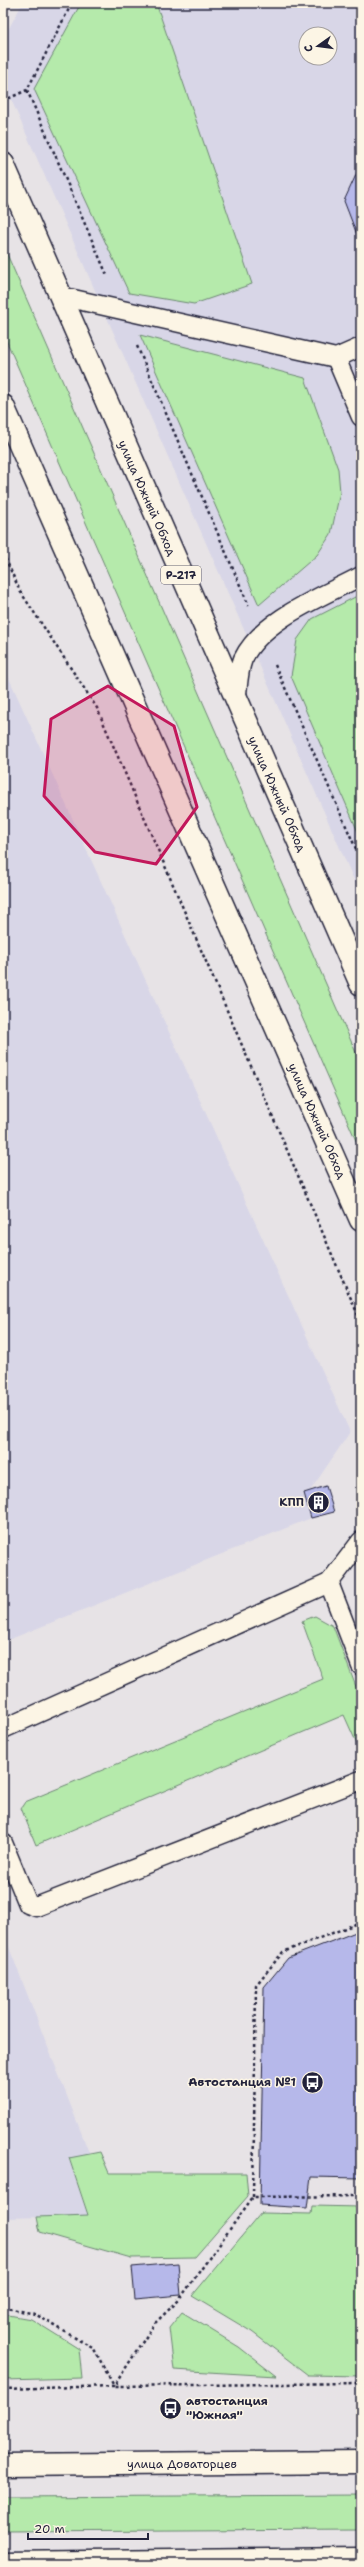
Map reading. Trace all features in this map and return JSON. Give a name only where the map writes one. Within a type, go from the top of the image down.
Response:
[{"type":"main road","name":"улица Южный Обход","points":[[3,164],[236,702],[361,984]]},
{"type":"main road","name":"улица Южный Обход","points":[[3,406],[361,1220]]},
{"type":"main road","name":"улица Доваторцев","points":[[3,2465],[361,2462]]},
{"type":"main road","points":[[3,2563],[361,2559]]},
{"type":"lane","points":[[60,296],[336,358],[361,348]]},
{"type":"lane","points":[[336,358],[361,417]]},
{"type":"lane","points":[[236,702],[243,660],[261,635],[284,617],[361,576]]},
{"type":"lane","points":[[3,1729],[329,1583],[361,1541]]},
{"type":"lane","points":[[329,1583],[361,1666]]},
{"type":"lane","points":[[3,1843],[28,1904],[36,1908],[361,1780]]},
{"type":"path","points":[[3,101],[27,90],[72,3]]},
{"type":"path","points":[[27,90],[261,635],[361,860]]},
{"type":"path","points":[[3,553],[20,591],[98,708],[361,1322]]},
{"type":"path","points":[[114,2386],[155,2323],[179,2300],[253,2197],[256,1985],[284,1952],[361,1922]]},
{"type":"path","points":[[253,2197],[361,2196]]},
{"type":"path","points":[[3,2308],[35,2314],[94,2349],[114,2386]]},
{"type":"path","points":[[3,2389],[361,2383]]},
{"type":"highlighted area","points":[[108,686],[174,726],[197,807],[156,864],[95,852],[44,796],[51,719]]},
{"type":"shaded area","points":[[26,3],[361,3],[361,896],[3,81],[3,39],[21,6]]},
{"type":"shaded area","points":[[3,665],[350,1432],[310,1491],[304,1493],[311,1518],[3,1642]]},
{"type":"shaded area","points":[[3,1932],[90,2155],[69,2159],[88,2216],[3,2218]]},
{"type":"green space","points":[[81,3],[156,3],[252,284],[194,304],[129,293],[34,89]]},
{"type":"green space","points":[[3,245],[361,1064],[361,1152],[3,333]]},
{"type":"green space","points":[[140,335],[305,378],[338,469],[340,492],[331,534],[317,555],[259,605]]},
{"type":"green space","points":[[361,594],[361,839],[291,676],[297,640],[312,619]]},
{"type":"green space","points":[[315,1616],[333,1626],[361,1700],[361,1742],[357,1744],[344,1715],[36,1845],[21,1808],[25,1802],[323,1679],[302,1621]]},
{"type":"green space","points":[[100,2152],[109,2173],[246,2173],[248,2196],[195,2257],[131,2258],[40,2232],[37,2217],[88,2215],[69,2158]]},
{"type":"green space","points":[[312,2206],[361,2207],[361,2376],[308,2375],[252,2332],[192,2296],[261,2213],[311,2214]]},
{"type":"green space","points":[[182,2312],[239,2347],[276,2376],[174,2370],[169,2328]]},
{"type":"green space","points":[[3,2314],[31,2319],[79,2349],[82,2378],[3,2380]]},
{"type":"green space","points":[[361,2495],[361,2529],[3,2531],[3,2497]]},
{"type":"building","points":[[361,164],[361,245],[344,201]]},
{"type":"building","name":"КПП","points":[[326,1486],[334,1512],[311,1518],[304,1493]]},
{"type":"building","name":"Автостанция №1","points":[[361,1930],[361,2178],[311,2177],[307,2208],[260,2205],[264,1987],[288,1958]]},
{"type":"building","points":[[178,2263],[181,2295],[135,2299],[132,2267]]},
{"type":"place","name":"КПП","points":[[319,1502]]},
{"type":"place","name":"Автостанция №1","points":[[312,2082]]},
{"type":"place","name":"автостанция \"Южная\"","points":[[170,2408]]}]
